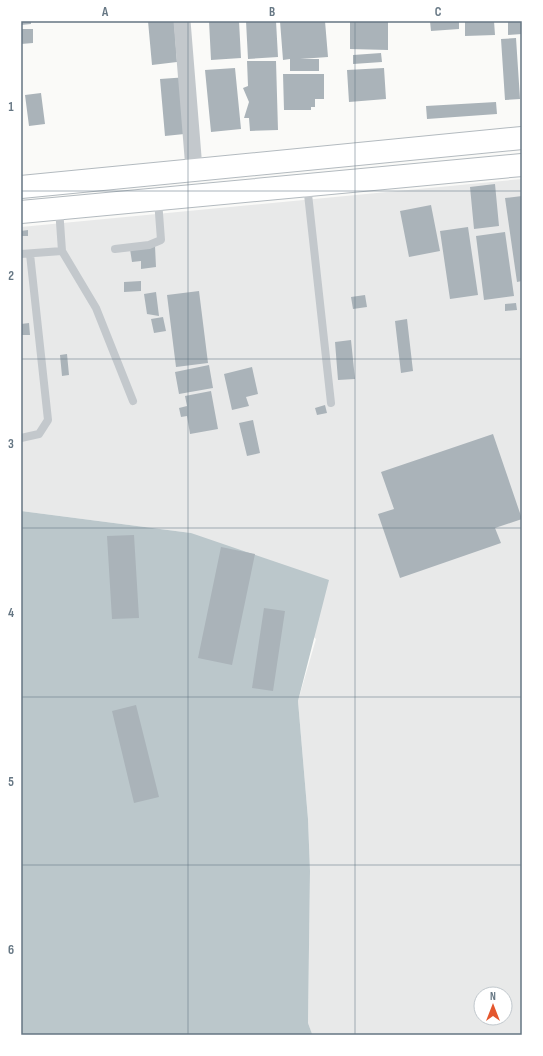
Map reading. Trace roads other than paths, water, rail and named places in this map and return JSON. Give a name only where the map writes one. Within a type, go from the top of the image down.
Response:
[{"type":"main road","points":[[21,187],[522,138]]},
{"type":"main road","points":[[21,212],[522,165]]},
{"type":"street","points":[[182,21],[194,169]]},
{"type":"lane","points":[[307,184],[331,403]]},
{"type":"lane","points":[[115,249],[149,245],[161,240],[158,199]]},
{"type":"lane","points":[[59,208],[62,251],[96,308],[132,401]]},
{"type":"lane","points":[[21,438],[39,434],[48,420],[25,254],[62,251]]}]
